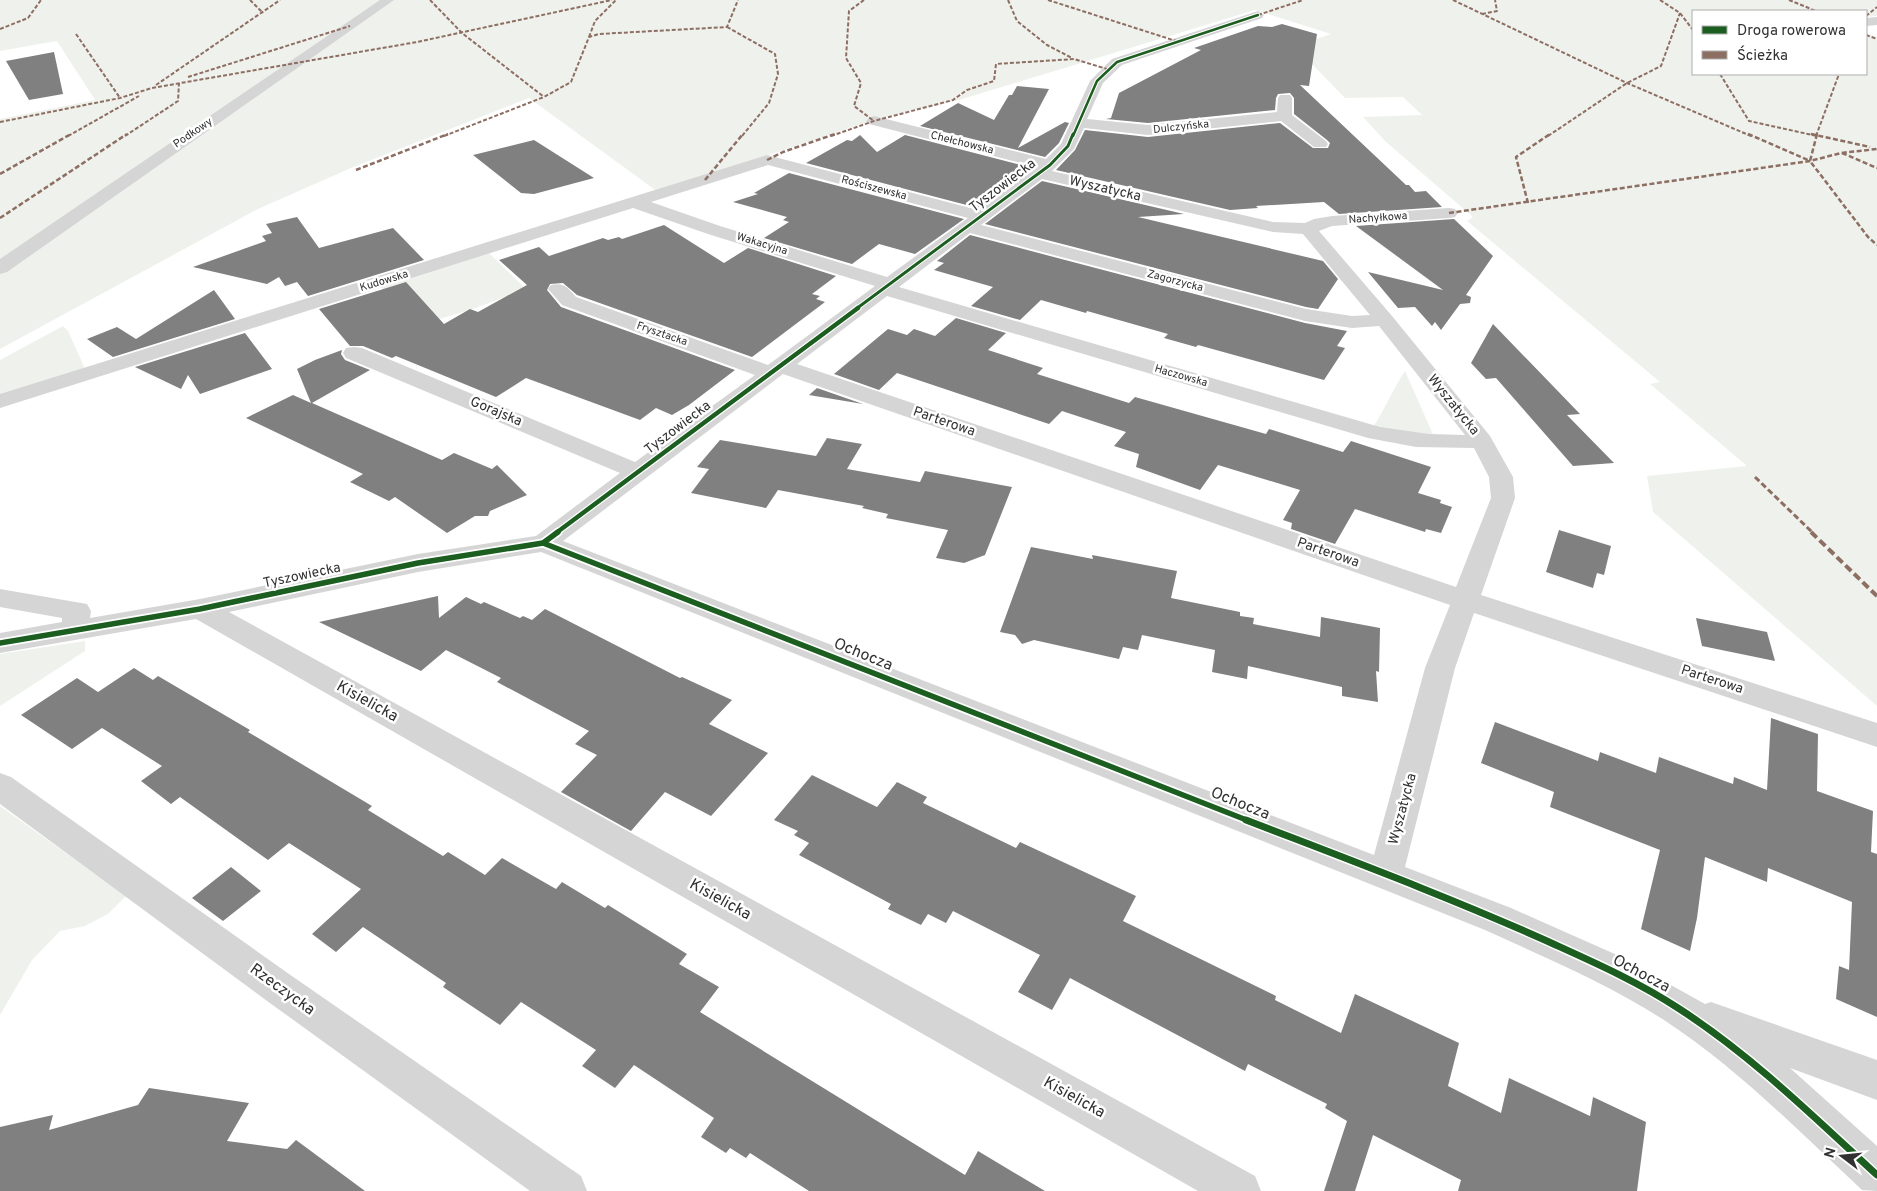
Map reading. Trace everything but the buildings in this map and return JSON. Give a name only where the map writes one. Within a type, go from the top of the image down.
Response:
[{"type":"street","name":"Podkowy","points":[[0,268],[388,0]]},
{"type":"street","name":"Tyszowiecka","points":[[0,643],[200,608],[418,563],[543,543],[1044,169],[1068,146],[1097,80],[1117,62],[1258,15]]},
{"type":"street","points":[[1285,96],[1284,116],[1320,144]]},
{"type":"street","name":"Dulczyńska","points":[[1077,123],[1148,130],[1284,116]]},
{"type":"street","name":"Chełchowska","points":[[874,122],[1044,169]]},
{"type":"street","name":"Kudowska","points":[[0,401],[767,160]]},
{"type":"street","name":"Rościszewska","points":[[767,160],[974,221]]},
{"type":"street","name":"Wyszatycka","points":[[1044,169],[1273,227],[1308,229],[1385,320],[1482,441],[1501,477],[1503,498],[1440,668],[1386,875]]},
{"type":"street","name":"Wakacyjna","points":[[634,202],[887,287]]},
{"type":"street","name":"Nachyłkowa","points":[[1308,229],[1320,222],[1449,213]]},
{"type":"street","name":"Zagorzycka","points":[[974,221],[1305,316],[1352,322],[1385,320]]},
{"type":"street","name":"Haczowska","points":[[887,287],[1376,433],[1410,440],[1440,443],[1482,441]]},
{"type":"street","name":"Frysztacka","points":[[558,289],[569,301],[775,370]]},
{"type":"street","name":"Gorajska","points":[[354,353],[638,472]]},
{"type":"street","name":"Parterowa","points":[[775,370],[1877,735]]},
{"type":"street","name":"Ochocza","points":[[543,543],[1498,918],[1604,967],[1677,1007],[1729,1043],[1774,1080],[1877,1175]]},
{"type":"street","points":[[0,598],[77,611],[75,631]]},
{"type":"street","name":"Kisielicka","points":[[200,608],[1240,1191]]},
{"type":"street","name":"Rzeczycka","points":[[0,786],[284,992],[566,1191]]},
{"type":"street","name":"Ochocza","points":[[1677,1007],[1877,1080]]},
{"type":"shaded area","points":[[0,0],[1877,0],[1877,16],[1867,17],[1867,10],[1692,10],[1692,75],[1867,75],[1867,33],[1877,37],[1877,706],[1653,512],[1647,476],[1747,466],[1650,384],[1660,382],[1467,221],[1473,217],[1386,142],[1363,117],[1422,115],[1403,97],[1345,98],[1308,60],[1311,41],[1331,34],[1255,10],[959,100],[880,118],[658,192],[529,98],[351,168],[258,209],[0,349],[0,119],[95,100],[57,41],[0,51]]},
{"type":"shaded area","points":[[489,253],[526,289],[470,310],[415,326],[381,287]]},
{"type":"shaded area","points":[[63,326],[68,331],[86,371],[0,397],[0,360]]},
{"type":"shaded area","points":[[1405,371],[1435,439],[1373,427]]},
{"type":"shaded area","points":[[85,641],[85,651],[0,706],[0,654]]},
{"type":"shaded area","points":[[0,806],[126,896],[108,914],[85,926],[60,931],[32,960],[0,1015]]},
{"type":"marked path","points":[[0,29],[28,18],[41,0]]},
{"type":"marked path","points":[[250,0],[263,13]]},
{"type":"marked path","points":[[156,85],[280,0]]},
{"type":"marked path","points":[[430,0],[462,33],[544,97]]},
{"type":"marked path","points":[[0,122],[120,98],[152,88],[417,42],[612,0]]},
{"type":"marked path","points":[[589,37],[595,21],[616,0]]},
{"type":"marked path","points":[[356,170],[544,97],[571,82],[589,37],[599,34],[727,27],[738,0]]},
{"type":"marked path","points":[[864,0],[849,11],[846,58],[861,83],[854,106],[874,121]]},
{"type":"marked path","points":[[1008,0],[1017,21],[1047,45],[1072,58]]},
{"type":"marked path","points":[[1048,0],[1176,41]]},
{"type":"marked path","points":[[1258,15],[1303,0]]},
{"type":"marked path","points":[[1453,0],[1627,83],[1808,160]]},
{"type":"marked path","points":[[1482,14],[1497,11],[1495,0]]},
{"type":"marked path","points":[[1660,0],[1680,13],[1692,29]]},
{"type":"marked path","points":[[1789,0],[1814,10]]},
{"type":"marked path","points":[[1867,15],[1877,7]]},
{"type":"marked path","points":[[1528,203],[1516,157],[1627,83],[1661,66],[1680,13]]},
{"type":"marked path","points":[[188,77],[350,26]]},
{"type":"marked path","points":[[705,180],[769,103],[778,74],[775,54],[727,27]]},
{"type":"marked path","points":[[76,34],[120,98]]},
{"type":"marked path","points":[[1867,35],[1877,39]]},
{"type":"marked path","points":[[767,160],[783,152],[874,121],[953,100],[967,90],[994,81],[996,64],[1074,59],[1107,69]]},
{"type":"marked path","points":[[1721,75],[1749,121],[1870,147]]},
{"type":"marked path","points":[[1839,75],[1816,136],[1810,161],[1868,237],[1877,245]]},
{"type":"marked path","points":[[0,218],[178,101],[179,83]]},
{"type":"marked path","points":[[0,174],[139,96]]},
{"type":"marked path","points":[[1449,213],[1810,161],[1841,153],[1877,149]]},
{"type":"marked path","points":[[1842,153],[1877,168]]},
{"type":"marked path","points":[[1755,477],[1877,596]]},
{"type":"cycle path","points":[[0,643],[200,609],[418,563],[543,543],[1050,165],[1068,146],[1097,81],[1117,62],[1258,15]]},
{"type":"cycle path","points":[[543,543],[1498,919],[1604,967],[1677,1007],[1729,1043],[1774,1080],[1877,1175]]}]
